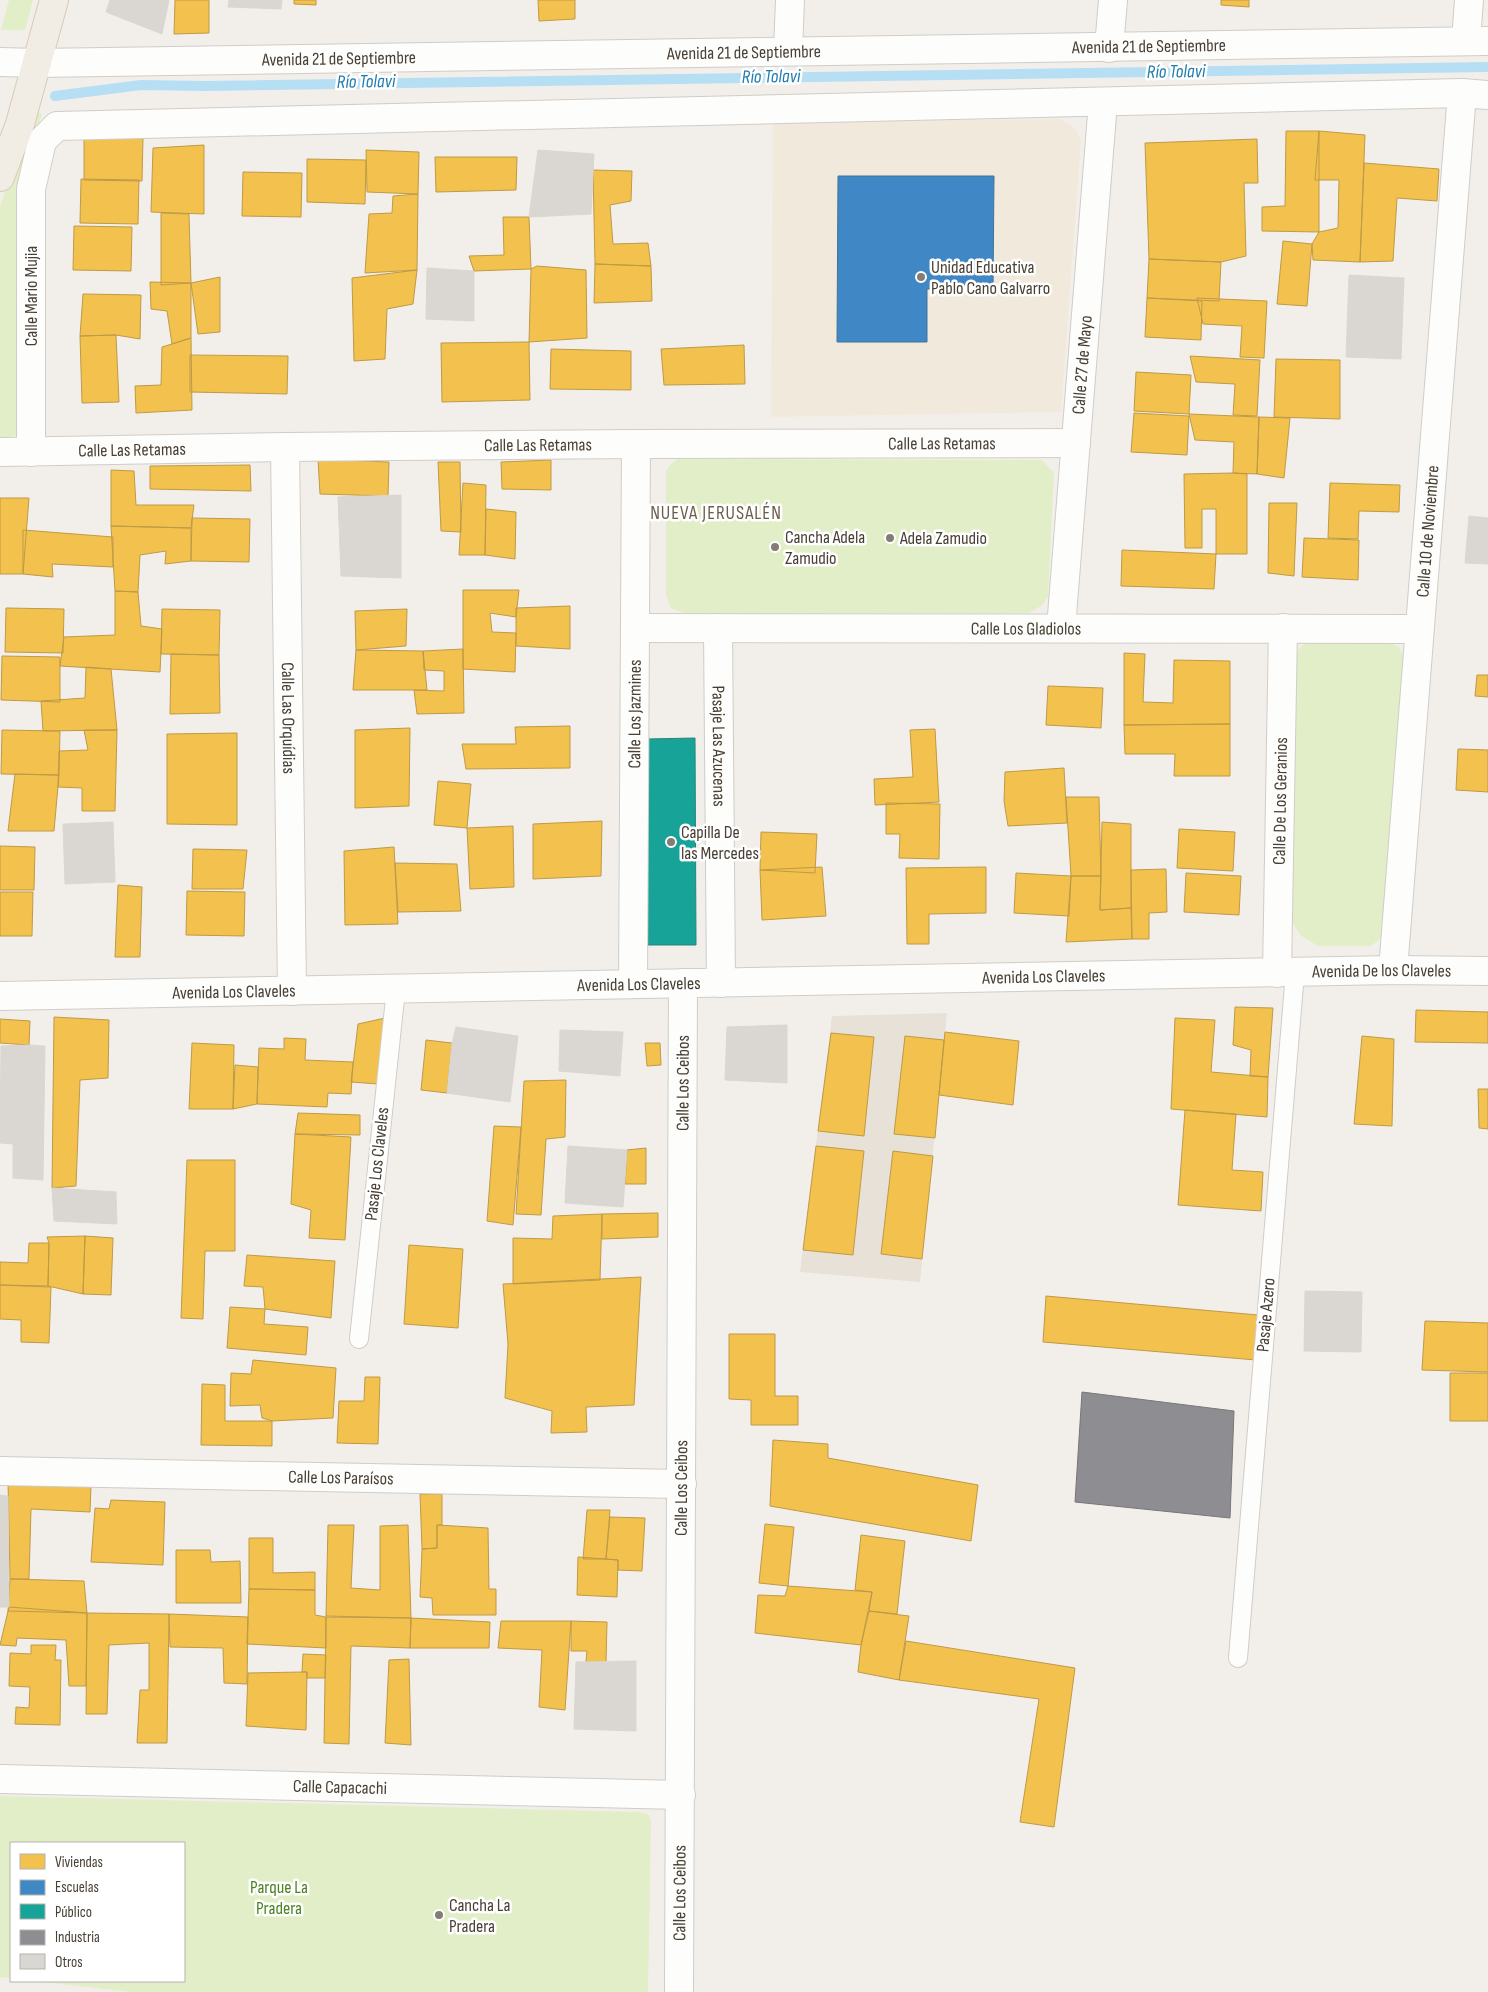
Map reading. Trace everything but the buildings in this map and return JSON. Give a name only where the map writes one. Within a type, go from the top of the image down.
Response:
[{"type":"main road","points":[[0,177],[20,124],[54,0]]},
{"type":"street","points":[[788,51],[790,0]]},
{"type":"street","points":[[1109,48],[1113,0]]},
{"type":"street","points":[[1469,0],[1477,41]]},
{"type":"street","name":"Avenida 21 de Septiembre","points":[[0,62],[38,64],[1477,41]]},
{"type":"street","points":[[1103,102],[1475,94]]},
{"type":"street","name":"Calle 10 de Noviembre","points":[[1393,970],[1419,629],[1475,94]]},
{"type":"street","name":"Calle Mario Mujia","points":[[31,452],[31,189],[42,141],[57,126],[1103,102]]},
{"type":"street","name":"Calle 27 de Mayo","points":[[1061,628],[1103,102]]},
{"type":"street","name":"Calle Las Retamas","points":[[0,452],[636,444],[1076,444]]},
{"type":"street","name":"Calle Los Jazmines","points":[[633,984],[636,444]]},
{"type":"street","name":"Calle Las Orquídias","points":[[285,447],[292,991]]},
{"type":"street","name":"Calle Los Gladiolos","points":[[635,628],[1419,629]]},
{"type":"street","name":"Pasaje Las Azucenas","points":[[718,628],[722,983]]},
{"type":"street","name":"Calle De Los Geranios","points":[[1283,628],[1286,973]]},
{"type":"street","name":"Avenida De los Claveles","points":[[1286,973],[1393,970],[1488,971]]},
{"type":"street","name":"Avenida Los Claveles","points":[[0,996],[1286,973]]},
{"type":"street","name":"Calle Los Ceibos","points":[[679,1992],[683,984]]},
{"type":"street","name":"Calle Los Paraísos","points":[[0,1471],[682,1484]]},
{"type":"street","name":"Calle Capacachi","points":[[0,1778],[681,1795]]},
{"type":"lane","name":"Pasaje Azero","points":[[1238,1658],[1286,973]]},
{"type":"lane","name":"Pasaje Los Claveles","points":[[359,1339],[396,989]]},
{"type":"shaded area","name":"Unidad Educativa Pablo Cano Galvarro","points":[[1060,119],[1075,128],[1081,141],[1061,412],[771,417],[773,122]]},
{"type":"shaded area","points":[[947,1013],[920,1282],[800,1272],[832,1016]]},
{"type":"green space","points":[[9,0],[33,0],[25,30],[1,30]]},
{"type":"green space","points":[[35,111],[42,114],[20,183],[20,426],[17,434],[7,439],[0,439],[0,206]]},
{"type":"green space","points":[[678,459],[1042,460],[1054,473],[1048,597],[1041,606],[1029,613],[683,613],[671,608],[666,595],[666,471]]},
{"type":"green space","points":[[1311,640],[1386,640],[1399,647],[1406,662],[1384,933],[1378,941],[1370,946],[1318,946],[1300,935],[1290,918],[1294,657],[1300,647]]},
{"type":"green space","name":"Cancha La Pradera","points":[[0,1796],[639,1812],[649,1815],[651,1823],[648,1992],[131,1992],[43,1982],[185,1982],[185,1842],[10,1842],[10,1978],[0,1977]]},
{"type":"waterway","name":"Río Tolavi","points":[[55,96],[141,85],[206,86],[1488,67]]},
{"type":"place","name":"Unidad Educativa Pablo Cano Galvarro","points":[[921,277]]},
{"type":"place","name":"Adela Zamudio","points":[[890,538]]},
{"type":"place","name":"Cancha Adela Zamudio","points":[[775,547]]},
{"type":"place","name":"Capilla De las Mercedes","points":[[671,842]]},
{"type":"place","name":"Cancha La Pradera","points":[[439,1915]]},
{"type":"district","name":"NUEVA JERUSALÉN","points":[[716,513]]},
{"type":"park label","name":"Parque La Pradera","points":[[279,1897]]}]
